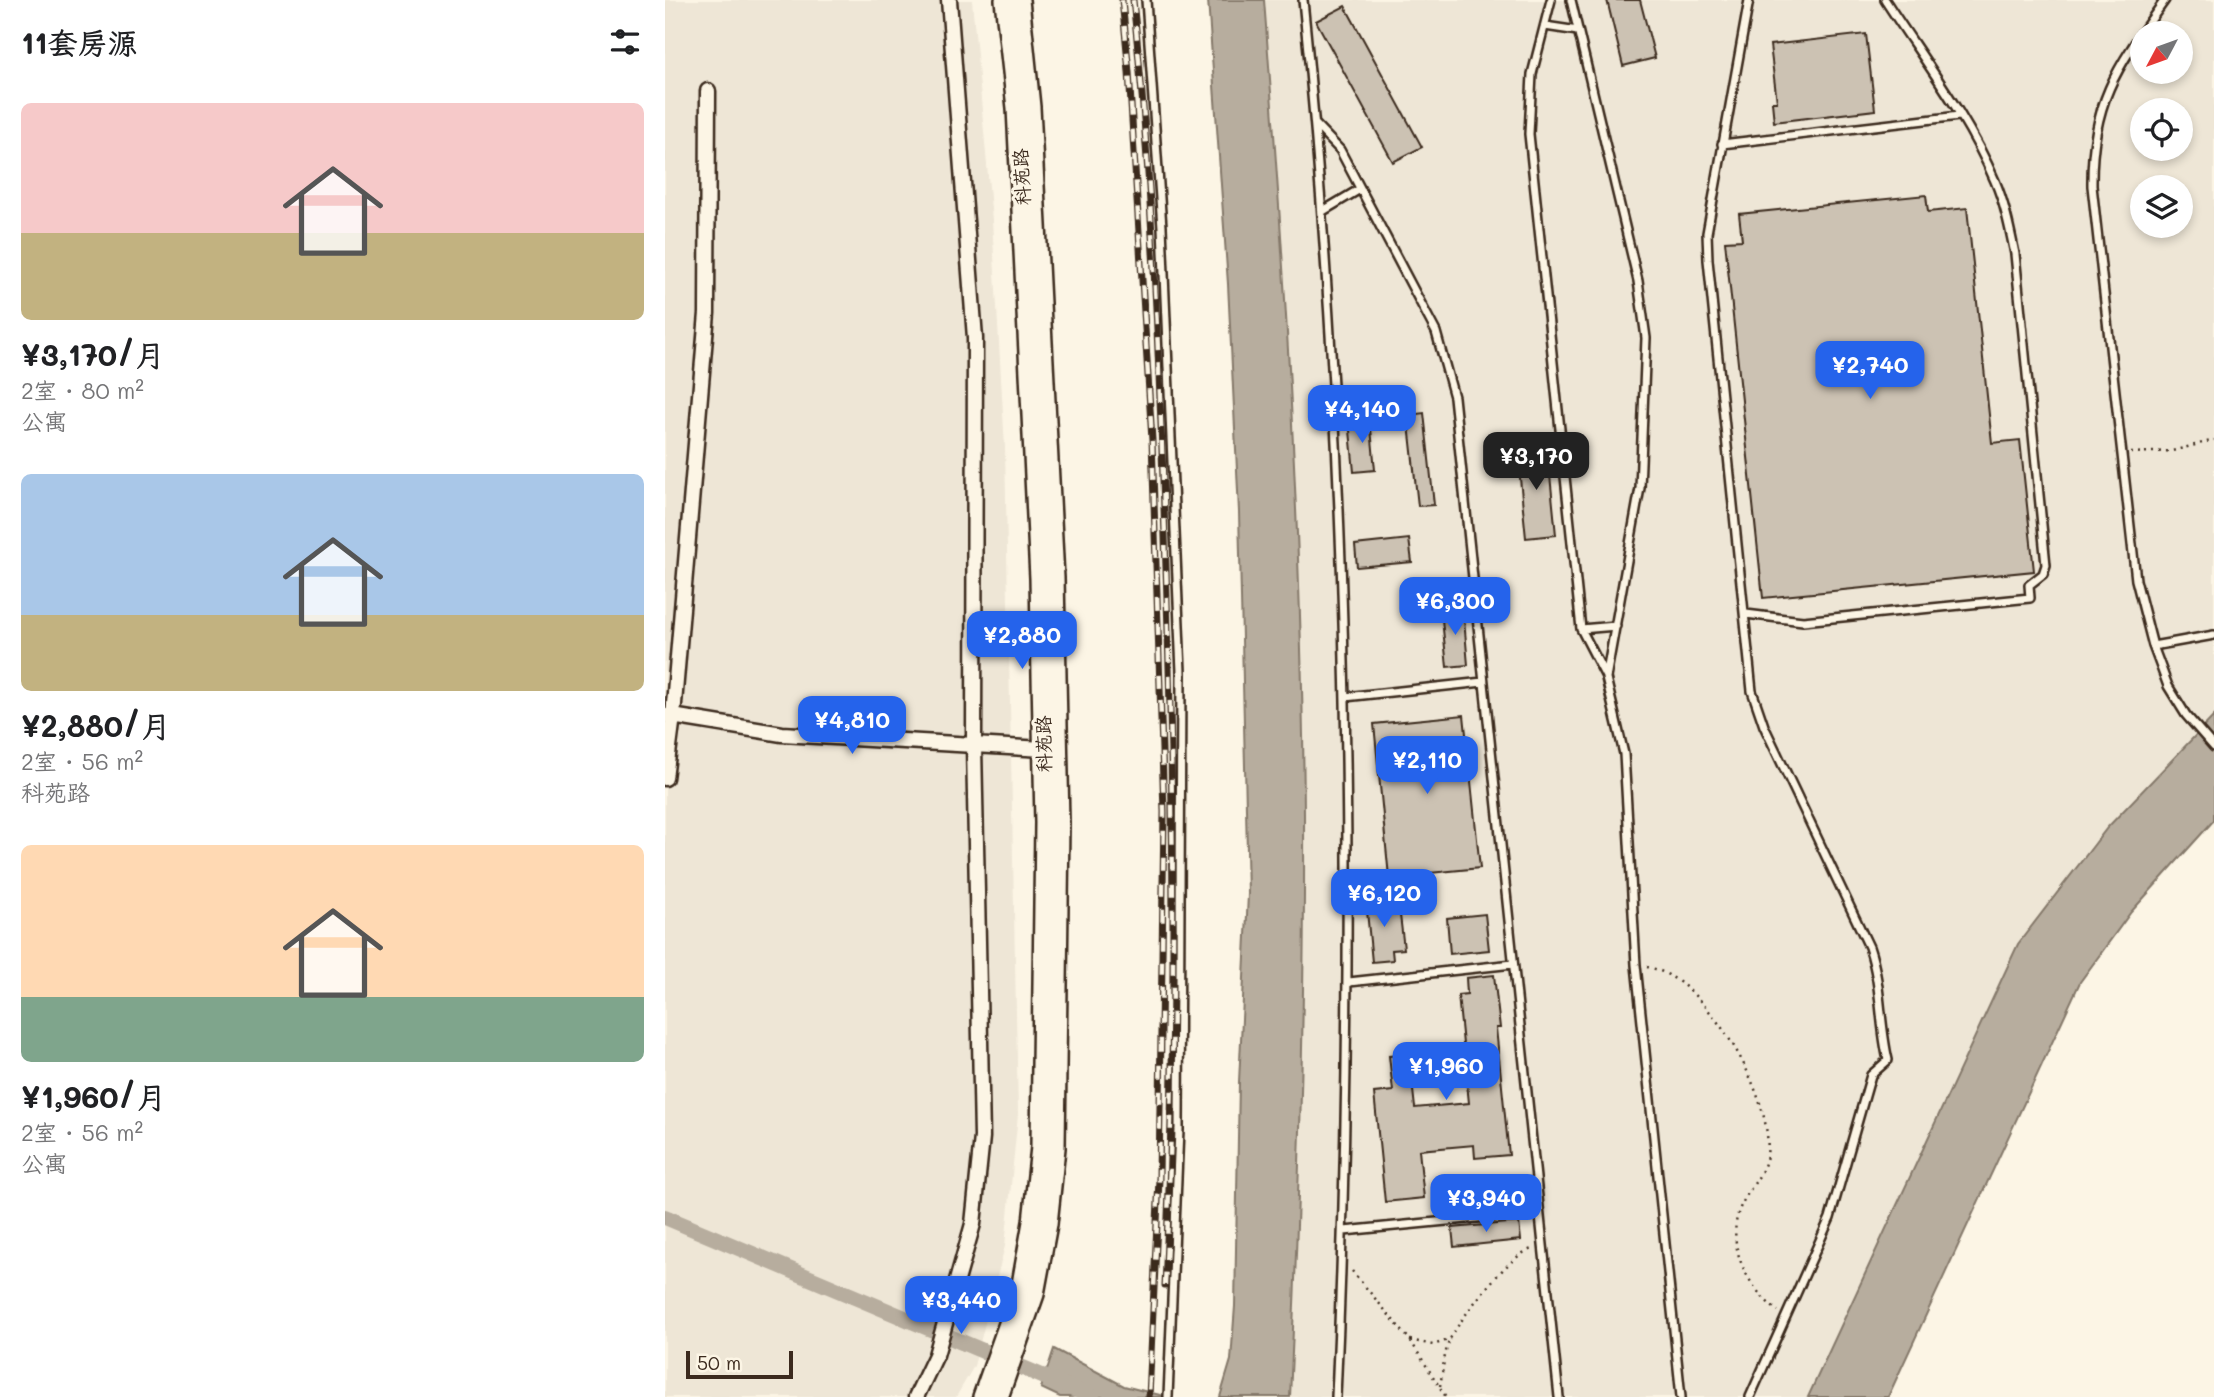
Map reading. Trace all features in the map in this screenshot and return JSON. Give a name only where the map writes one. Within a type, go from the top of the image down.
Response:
[{"type":"street","points":[[916,1397],[936,1355],[952,1307],[973,1224],[982,1137],[974,746],[975,338],[949,0]]},
{"type":"street","name":"科苑路","points":[[1005,0],[1017,108],[1050,749]]},
{"type":"street","name":"科苑路","points":[[993,1391],[1034,1294],[1047,1224],[1055,1147],[1043,329],[1030,107],[1019,0]]},
{"type":"street","points":[[665,778],[707,313],[708,91]]},
{"type":"street","points":[[669,716],[782,734],[1050,749]]},
{"type":"lane","points":[[1146,0],[1161,227],[1181,672],[1179,1130],[1168,1393]]},
{"type":"lane","points":[[1303,0],[1323,211],[1335,421],[1345,696],[1349,982],[1344,1231],[1336,1397]]},
{"type":"lane","points":[[1551,0],[1532,74],[1529,134],[1581,629],[1606,678],[1624,754],[1636,965],[1681,1397]]},
{"type":"lane","points":[[1571,0],[1638,281],[1646,338],[1640,488],[1606,678]]},
{"type":"lane","points":[[1749,0],[1710,208],[1707,260],[1752,691],[1757,709],[1869,947],[1879,986],[1880,1027],[1888,1060],[1871,1075],[1830,1218],[1750,1397]]},
{"type":"lane","points":[[1746,614],[1803,621],[2030,598],[2029,585],[2043,574],[2046,565],[2015,254],[1995,183],[1959,116],[1885,0]]},
{"type":"lane","points":[[2165,0],[2114,75],[2095,125],[2092,186],[2134,567],[2153,646],[2168,686],[2186,715],[2214,747]]},
{"type":"lane","points":[[1545,26],[1578,31]]},
{"type":"lane","points":[[1722,144],[1959,116]]},
{"type":"lane","points":[[1316,125],[1340,150],[1436,332],[1454,397],[1559,1397]]},
{"type":"lane","points":[[1323,211],[1360,190]]},
{"type":"lane","points":[[1581,629],[1616,626]]},
{"type":"lane","points":[[2153,646],[2214,635]]},
{"type":"lane","points":[[1345,696],[1483,682]]},
{"type":"lane","points":[[1349,982],[1513,964]]},
{"type":"lane","points":[[1344,1231],[1539,1212]]},
{"type":"path","points":[[2121,453],[2172,450],[2214,440]]},
{"type":"path","points":[[1636,965],[1662,971],[1681,984],[1720,1026],[1748,1072],[1767,1138],[1766,1156],[1762,1171],[1739,1210],[1737,1240],[1748,1280],[1756,1292],[1786,1317]]},
{"type":"path","points":[[1440,1386],[1451,1339],[1489,1286],[1527,1250],[1543,1248]]},
{"type":"path","points":[[1342,1262],[1386,1309],[1410,1340],[1446,1397]]},
{"type":"path","points":[[1410,1340],[1433,1345],[1451,1339]]},
{"type":"shaded area","points":[[665,0],[972,0],[992,220],[1005,448],[1018,1114],[1005,1246],[974,1366],[956,1397],[665,1397]]},
{"type":"shaded area","points":[[1208,0],[1264,0],[1285,305],[1300,610],[1304,814],[1301,1106],[1290,1397],[1220,1397],[1231,1360],[1235,1306],[1239,1082],[1248,894],[1239,512],[1228,284]]},
{"type":"shaded area","points":[[1264,0],[2214,0],[2214,718],[2092,845],[2018,944],[1808,1397],[1290,1397],[1300,1181],[1304,812],[1299,596]]},
{"type":"shaded area","points":[[2214,716],[2214,820],[2131,912],[2080,982],[1888,1397],[1808,1397],[2018,944],[2107,828]]},
{"type":"shaded area","points":[[1054,1349],[1124,1386],[1168,1397],[1060,1397],[1041,1388]]},
{"type":"building","points":[[1607,0],[1640,0],[1655,58],[1623,66]]},
{"type":"building","points":[[1345,6],[1422,147],[1393,162],[1316,21]]},
{"type":"building","points":[[1866,34],[1875,110],[1774,122],[1772,102],[1777,102],[1770,45]]},
{"type":"building","points":[[1926,195],[1928,212],[1967,208],[1992,443],[2020,440],[2034,571],[1763,598],[1725,241],[1742,240],[1739,214]]},
{"type":"building","points":[[1424,413],[1434,505],[1418,506],[1408,415]]},
{"type":"building","points":[[1370,418],[1375,470],[1354,472],[1349,420]]},
{"type":"building","points":[[1547,445],[1556,535],[1526,538],[1517,448]]},
{"type":"building","points":[[1409,539],[1412,562],[1357,567],[1355,545]]},
{"type":"building","points":[[1463,608],[1468,665],[1447,667],[1441,610]]},
{"type":"building","points":[[1464,715],[1480,868],[1389,877],[1374,724]]},
{"type":"building","points":[[1398,898],[1404,949],[1392,950],[1393,960],[1372,962],[1366,901]]},
{"type":"building","points":[[1485,914],[1489,950],[1450,954],[1447,918]]},
{"type":"building","points":[[1494,975],[1500,1028],[1496,1028],[1509,1155],[1475,1158],[1474,1145],[1419,1150],[1424,1198],[1385,1202],[1374,1093],[1393,1091],[1389,1056],[1409,1054],[1415,1108],[1469,1103],[1458,995],[1467,994],[1466,978]]},
{"type":"building","points":[[1519,1222],[1521,1240],[1454,1247],[1452,1228]]},
{"type":"waterway","points":[[665,1217],[1092,1397]]},
{"type":"railway","points":[[1122,0],[1152,440],[1164,812],[1159,1179],[1149,1397]]},
{"type":"railway","points":[[1133,0],[1155,284],[1169,658],[1173,1016],[1165,1285]]}]
